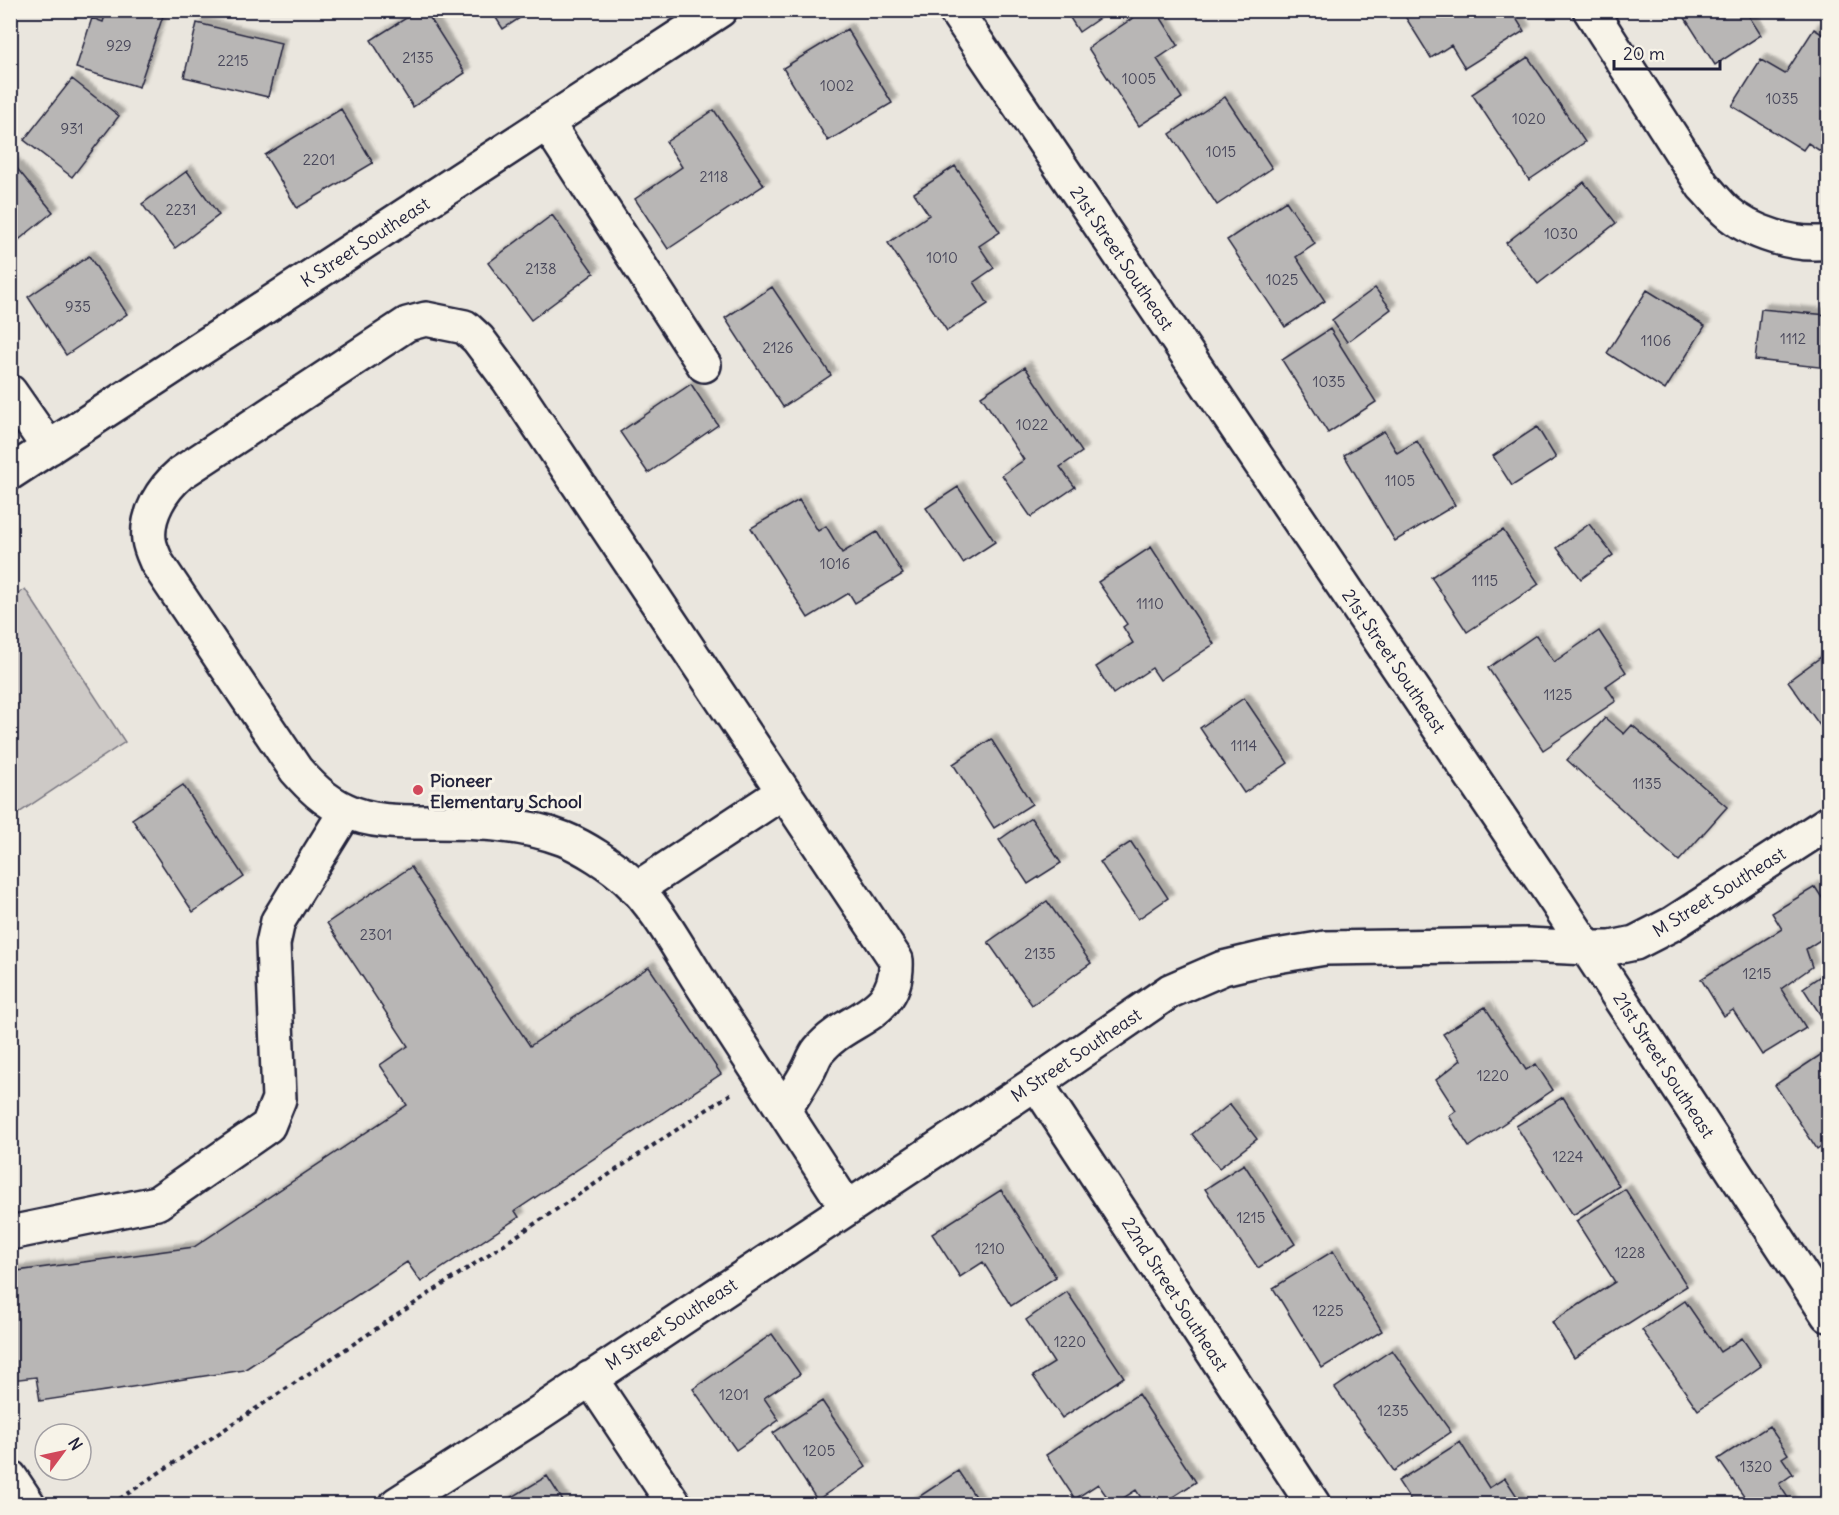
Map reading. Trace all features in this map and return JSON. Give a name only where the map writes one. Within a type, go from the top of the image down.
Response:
[{"type":"street","name":"K Street Southeast","points":[[10,473],[720,10]]},
{"type":"street","name":"21st Street Southeast","points":[[955,10],[1588,948],[1828,1315]]},
{"type":"street","points":[[1590,10],[1703,186],[1726,212],[1772,237],[1795,241],[1828,242]]},
{"type":"street","points":[[547,123],[704,365]]},
{"type":"street","points":[[784,1111],[818,1052],[830,1039],[879,1006],[886,998],[897,977],[896,960],[514,388],[478,339],[465,327],[426,319],[407,324],[181,473],[170,483],[149,522],[149,542],[157,563],[296,770],[318,794],[346,811],[374,819],[403,822],[472,822],[522,827],[564,839],[598,858],[628,880],[650,905],[847,1209]]},
{"type":"street","points":[[10,392],[49,448]]},
{"type":"street","points":[[636,889],[783,792]]},
{"type":"street","points":[[10,1233],[157,1203],[268,1126],[279,1100],[273,944],[278,921],[346,811]]},
{"type":"street","name":"M Street Southeast","points":[[397,1504],[530,1419],[847,1209],[1170,991],[1223,969],[1265,958],[1325,948],[1527,945],[1611,948],[1635,943],[1672,924],[1828,823]]},
{"type":"street","name":"22nd Street Southeast","points":[[1036,1083],[1313,1504]]},
{"type":"street","points":[[590,1378],[674,1504]]},
{"type":"street","points":[[10,1477],[28,1504]]},
{"type":"path","points":[[112,1504],[760,1074]]},
{"type":"shaded area","points":[[25,589],[125,742],[11,818],[11,599]]},
{"type":"building","points":[[107,10],[165,10],[139,87],[76,68],[92,18],[103,22]]},
{"type":"building","points":[[419,10],[425,10],[465,73],[413,107],[371,40]]},
{"type":"building","points":[[491,10],[532,10],[503,29]]},
{"type":"building","points":[[1065,10],[1111,10],[1079,32]]},
{"type":"building","points":[[1145,10],[1156,10],[1178,45],[1157,59],[1182,98],[1139,126],[1088,48]]},
{"type":"building","points":[[1401,10],[1511,10],[1524,31],[1465,68],[1451,45],[1431,58]]},
{"type":"building","points":[[1680,10],[1745,10],[1761,35],[1715,65]]},
{"type":"building","points":[[197,23],[281,43],[268,97],[184,77]]},
{"type":"building","points":[[847,29],[892,103],[828,141],[783,68]]},
{"type":"building","points":[[1814,29],[1828,38],[1828,84],[1825,89],[1828,91],[1828,156],[1808,143],[1803,150],[1732,106],[1761,60],[1785,74]]},
{"type":"building","points":[[1528,57],[1585,142],[1529,180],[1472,94]]},
{"type":"building","points":[[72,79],[119,116],[72,177],[24,140]]},
{"type":"building","points":[[1225,97],[1272,168],[1217,205],[1170,134]]},
{"type":"building","points":[[341,109],[373,163],[297,208],[265,155]]},
{"type":"building","points":[[714,110],[764,185],[668,249],[635,199],[682,167],[666,142]]},
{"type":"building","points":[[10,160],[53,212],[10,247]]},
{"type":"building","points":[[955,166],[1000,232],[979,246],[994,268],[974,282],[988,304],[947,331],[888,243],[929,215],[914,193]]},
{"type":"building","points":[[187,171],[219,215],[175,248],[142,204]]},
{"type":"building","points":[[1584,182],[1616,223],[1538,284],[1506,243]]},
{"type":"building","points":[[1286,201],[1315,244],[1296,257],[1325,301],[1285,327],[1227,240]]},
{"type":"building","points":[[552,215],[594,273],[531,320],[488,263]]},
{"type":"building","points":[[89,256],[127,314],[66,355],[28,297]]},
{"type":"building","points":[[772,287],[831,375],[783,407],[725,318]]},
{"type":"building","points":[[1375,288],[1391,309],[1347,342],[1332,320]]},
{"type":"building","points":[[1647,290],[1705,326],[1665,390],[1607,353]]},
{"type":"building","points":[[1761,309],[1828,315],[1828,368],[1755,360]]},
{"type":"building","points":[[1330,329],[1376,402],[1328,433],[1282,360]]},
{"type":"building","points":[[1025,367],[1082,452],[1060,467],[1075,487],[1031,517],[1002,475],[1024,460],[981,396]]},
{"type":"building","points":[[691,384],[718,425],[648,473],[620,432]]},
{"type":"building","points":[[1537,427],[1556,458],[1512,486],[1493,456]]},
{"type":"building","points":[[1384,431],[1397,453],[1417,441],[1455,505],[1395,541],[1344,455]]},
{"type":"building","points":[[958,487],[995,542],[963,563],[926,508]]},
{"type":"building","points":[[799,500],[818,531],[826,526],[842,553],[877,532],[903,574],[855,603],[849,593],[808,618],[751,528]]},
{"type":"building","points":[[1589,524],[1613,555],[1581,579],[1557,548]]},
{"type":"building","points":[[1503,530],[1539,584],[1467,632],[1431,577]]},
{"type":"building","points":[[1151,547],[1214,644],[1160,680],[1152,668],[1113,694],[1096,667],[1133,643],[1123,627],[1127,624],[1098,582]]},
{"type":"building","points":[[1599,631],[1626,672],[1606,686],[1616,701],[1543,750],[1488,668],[1536,635],[1554,662]]},
{"type":"building","points":[[1828,652],[1828,726],[1823,730],[1788,681]]},
{"type":"building","points":[[1244,698],[1288,763],[1244,793],[1200,728]]},
{"type":"building","points":[[1605,718],[1624,734],[1632,725],[1727,807],[1679,861],[1567,760]]},
{"type":"building","points":[[991,739],[1032,804],[994,828],[953,764]]},
{"type":"building","points":[[183,785],[244,877],[193,912],[132,819]]},
{"type":"building","points":[[1031,818],[1061,863],[1028,884],[999,840]]},
{"type":"building","points":[[1131,842],[1168,898],[1138,919],[1100,862]]},
{"type":"building","points":[[411,867],[530,1046],[649,967],[721,1074],[515,1211],[519,1217],[421,1282],[407,1262],[244,1370],[40,1401],[36,1377],[11,1380],[10,1272],[194,1247],[407,1105],[380,1065],[408,1046],[327,923]]},
{"type":"building","points":[[1815,887],[1828,907],[1828,935],[1806,949],[1812,967],[1781,989],[1806,1028],[1762,1055],[1733,1010],[1724,1016],[1701,979],[1782,929],[1772,913]]},
{"type":"building","points":[[1047,901],[1091,963],[1032,1005],[988,942]]},
{"type":"building","points":[[1828,971],[1828,1019],[1825,1022],[1803,988]]},
{"type":"building","points":[[1485,1007],[1526,1070],[1536,1064],[1553,1090],[1469,1147],[1449,1116],[1456,1111],[1436,1080],[1461,1060],[1443,1034]]},
{"type":"building","points":[[1828,1050],[1828,1141],[1817,1149],[1775,1085]]},
{"type":"building","points":[[1563,1097],[1619,1186],[1573,1215],[1516,1126]]},
{"type":"building","points":[[1230,1104],[1257,1139],[1219,1168],[1192,1134]]},
{"type":"building","points":[[1244,1164],[1295,1244],[1258,1268],[1205,1189]]},
{"type":"building","points":[[1625,1189],[1687,1286],[1574,1358],[1552,1322],[1615,1282],[1576,1221]]},
{"type":"building","points":[[1001,1190],[1056,1277],[1011,1306],[983,1262],[960,1277],[932,1234]]},
{"type":"building","points":[[1333,1251],[1382,1331],[1322,1368],[1273,1288]]},
{"type":"building","points":[[1067,1292],[1124,1377],[1062,1418],[1033,1376],[1054,1363],[1026,1320]]},
{"type":"building","points":[[1685,1301],[1720,1352],[1742,1338],[1761,1366],[1698,1410],[1642,1330]]},
{"type":"building","points":[[772,1334],[800,1374],[764,1398],[779,1420],[736,1450],[693,1389]]},
{"type":"building","points":[[1392,1350],[1451,1432],[1394,1471],[1335,1388]]},
{"type":"building","points":[[1138,1394],[1196,1482],[1162,1504],[1145,1504],[1136,1490],[1112,1504],[1098,1484],[1075,1499],[1046,1455]]},
{"type":"building","points":[[822,1401],[866,1467],[817,1500],[773,1433]]},
{"type":"building","points":[[1769,1426],[1788,1454],[1782,1458],[1793,1474],[1779,1484],[1792,1504],[1749,1504],[1718,1459]]},
{"type":"building","points":[[1460,1442],[1489,1488],[1505,1478],[1522,1504],[1413,1504],[1398,1481]]},
{"type":"building","points":[[958,1471],[980,1504],[908,1504]]},
{"type":"building","points":[[547,1476],[565,1504],[501,1504]]},
{"type":"place","name":"Pioneer Elementary School","points":[[418,790]]}]
